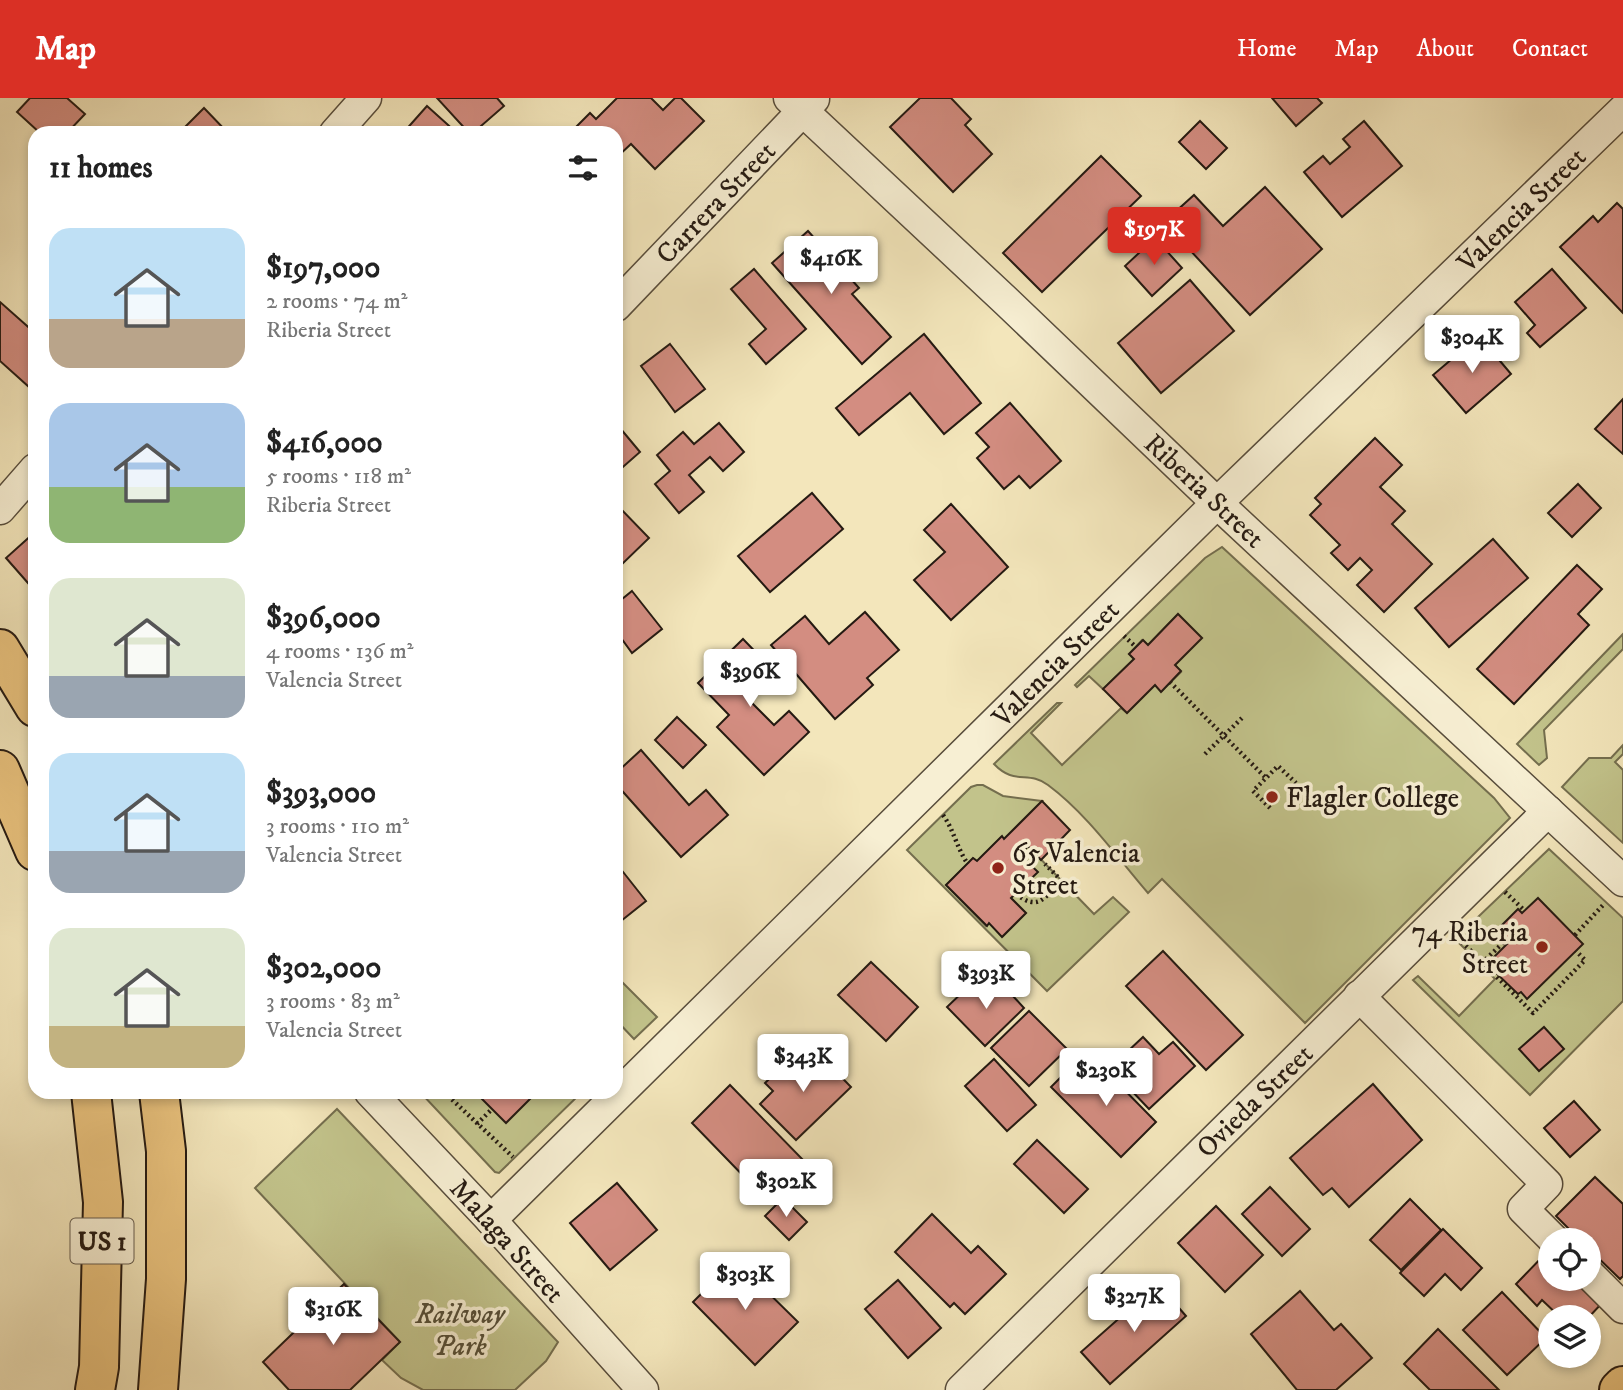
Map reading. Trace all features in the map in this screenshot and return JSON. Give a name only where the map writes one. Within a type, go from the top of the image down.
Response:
[{"type":"main road","points":[[0,649],[28,695]]},
{"type":"main road","points":[[0,770],[28,835]]},
{"type":"main road","name":"US 1","points":[[92,1099],[103,1202],[99,1367],[95,1390]]},
{"type":"main road","name":"US 1","points":[[158,1390],[166,1279],[166,1151],[160,1099]]},
{"type":"main road","points":[[1619,1390],[1623,1386]]},
{"type":"street","points":[[341,126],[366,98]]},
{"type":"street","name":"Carrera Street","points":[[623,298],[802,102]]},
{"type":"street","name":"Riberia Street","points":[[802,102],[1217,503],[1548,811],[1616,890]]},
{"type":"street","name":"Valencia Street","points":[[623,1090],[1217,503],[1622,111]]},
{"type":"street","points":[[0,509],[28,477]]},
{"type":"street","name":"Ovieda Street","points":[[961,1390],[1548,811]]},
{"type":"street","points":[[1359,996],[1547,1184],[1523,1209],[1542,1228]]},
{"type":"street","name":"Malaga Street","points":[[377,1099],[491,1220],[643,1390]]},
{"type":"street","name":"Valencia Street","points":[[491,1220],[614,1099]]},
{"type":"street","points":[[1601,1286],[1623,1308]]},
{"type":"path","points":[[1121,633],[1136,647]]},
{"type":"path","points":[[1170,682],[1266,778]]},
{"type":"path","points":[[1205,754],[1243,717]]},
{"type":"path","points":[[1270,808],[1253,791],[1278,766],[1296,783]]},
{"type":"path","points":[[940,812],[954,833],[968,863]]},
{"type":"path","points":[[1016,894],[1031,903],[1038,902],[1052,890],[1061,880],[1045,864]]},
{"type":"path","points":[[1501,889],[1525,911]]},
{"type":"path","points":[[1575,935],[1616,890]]},
{"type":"path","points":[[1454,935],[1533,1013],[1585,960],[1576,951]]},
{"type":"path","points":[[1482,963],[1507,939]]},
{"type":"path","points":[[451,1099],[518,1163]]},
{"type":"path","points":[[477,1124],[492,1109]]},
{"type":"green space","points":[[1222,547],[1494,798],[1510,818],[1305,1023],[1162,879],[1148,893],[1089,822],[1062,796],[1041,781],[1008,774],[994,764],[1057,703],[1061,703],[1031,733],[1062,765],[1121,708],[1127,713],[1155,685],[1162,691],[1181,672],[1175,665],[1202,638],[1178,614],[1148,645],[1142,640],[1129,654],[1134,659],[1103,689],[1089,676],[1077,687],[1075,685],[1205,558]]},
{"type":"green space","points":[[1623,634],[1623,649],[1544,730],[1547,758],[1539,765],[1517,744]]},
{"type":"green space","points":[[1623,745],[1623,754],[1615,762],[1623,770],[1623,843],[1562,787],[1589,758],[1611,758]]},
{"type":"green space","points":[[983,785],[1003,796],[1042,801],[1004,839],[1001,837],[977,861],[973,858],[946,885],[986,926],[989,923],[1003,936],[1026,913],[1011,898],[1037,872],[1020,855],[1028,846],[1094,914],[1113,897],[1129,912],[1047,991],[907,850],[971,787]]},
{"type":"green space","points":[[1549,849],[1623,918],[1623,1001],[1530,1095],[1413,980],[1418,976],[1459,1016],[1495,979],[1455,939]]},
{"type":"green space","points":[[623,983],[657,1017],[634,1039],[623,1027]]},
{"type":"green space","points":[[427,1099],[575,1099],[499,1173],[495,1172]]},
{"type":"green space","name":"Railway Park","points":[[337,1109],[558,1342],[546,1361],[515,1390],[423,1390],[401,1378],[382,1360],[400,1342],[255,1188]]},
{"type":"building","points":[[30,98],[67,98],[85,114],[74,126],[32,126],[17,112]]},
{"type":"building","points":[[437,98],[497,98],[504,106],[481,126],[463,126]]},
{"type":"building","points":[[617,98],[651,98],[663,110],[675,98],[681,98],[704,121],[655,169],[631,144],[623,151],[623,126],[577,126],[590,113],[596,119]]},
{"type":"building","points":[[920,98],[951,98],[971,119],[965,125],[992,154],[953,192],[890,127]]},
{"type":"building","points":[[1272,98],[1317,98],[1322,103],[1296,126]]},
{"type":"building","points":[[427,106],[449,126],[409,126]]},
{"type":"building","points":[[204,108],[221,126],[186,126]]},
{"type":"building","points":[[1200,121],[1227,148],[1206,169],[1179,142]]},
{"type":"building","points":[[1364,121],[1402,166],[1342,217],[1304,172],[1323,156],[1330,164],[1350,147],[1343,139]]},
{"type":"building","points":[[1101,156],[1141,196],[1042,292],[1003,253]]},
{"type":"building","points":[[1265,187],[1322,249],[1250,315],[1164,222],[1194,195],[1223,226]]},
{"type":"building","points":[[1617,203],[1623,209],[1623,313],[1560,247],[1593,216],[1598,222]]},
{"type":"building","points":[[808,231],[859,288],[852,294],[891,337],[862,364],[772,263]]},
{"type":"building","points":[[1155,238],[1182,268],[1152,296],[1125,266]]},
{"type":"building","points":[[754,269],[806,329],[766,364],[749,344],[766,329],[731,289]]},
{"type":"building","points":[[1552,269],[1586,308],[1540,347],[1527,333],[1535,325],[1515,302]]},
{"type":"building","points":[[1190,280],[1234,331],[1161,393],[1118,343]]},
{"type":"building","points":[[0,302],[28,327],[28,386],[0,361]]},
{"type":"building","points":[[924,334],[981,403],[944,434],[910,393],[859,435],[836,408]]},
{"type":"building","points":[[1479,336],[1511,374],[1466,413],[1433,375]]},
{"type":"building","points":[[670,344],[705,389],[675,412],[641,366]]},
{"type":"building","points":[[1623,399],[1623,454],[1595,429]]},
{"type":"building","points":[[1010,403],[1061,461],[1030,488],[1019,476],[1004,489],[977,458],[989,447],[976,433]]},
{"type":"building","points":[[719,423],[744,452],[723,471],[710,457],[689,475],[704,492],[679,513],[655,484],[670,471],[657,455],[683,432],[694,444]]},
{"type":"building","points":[[623,432],[640,452],[623,467]]},
{"type":"building","points":[[1375,438],[1402,465],[1380,487],[1405,511],[1392,524],[1432,564],[1384,612],[1357,585],[1372,570],[1360,558],[1348,570],[1331,553],[1340,545],[1310,515],[1321,504],[1315,498]]},
{"type":"building","points":[[1578,484],[1601,508],[1572,537],[1548,513]]},
{"type":"building","points":[[812,493],[843,529],[770,592],[738,556]]},
{"type":"building","points":[[951,504],[1008,567],[951,620],[914,580],[945,552],[924,530]]},
{"type":"building","points":[[623,511],[649,538],[623,563]]},
{"type":"building","points":[[28,538],[28,583],[6,558]]},
{"type":"building","points":[[1493,539],[1528,578],[1449,647],[1415,608]]},
{"type":"building","points":[[1577,565],[1602,589],[1578,614],[1589,625],[1514,704],[1477,669]]},
{"type":"building","points":[[632,591],[662,629],[632,653],[623,641],[623,598]]},
{"type":"building","points":[[865,612],[899,650],[867,678],[873,685],[835,719],[771,645],[805,616],[829,644]]},
{"type":"building","points":[[1178,614],[1202,638],[1175,665],[1181,671],[1161,692],[1155,685],[1127,713],[1103,689],[1134,659],[1129,654],[1143,640],[1148,645]]},
{"type":"building","points":[[743,639],[772,669],[745,696],[774,725],[789,711],[809,732],[764,775],[717,727],[729,715],[698,683]]},
{"type":"building","points":[[677,717],[706,745],[683,768],[655,740]]},
{"type":"building","points":[[641,750],[689,805],[706,790],[728,815],[681,857],[623,792],[623,767]]},
{"type":"building","name":"65 Valencia Street","points":[[1042,801],[1070,830],[1041,860],[1028,846],[1020,855],[1038,872],[1011,898],[1026,913],[1002,937],[989,923],[987,926],[946,885],[973,858],[977,861],[1002,836],[1004,839]]},
{"type":"building","points":[[623,872],[646,901],[623,919]]},
{"type":"building","name":"74 Riberia Street","points":[[1538,898],[1583,944],[1527,999],[1494,971],[1500,965],[1493,958],[1509,942],[1497,930],[1518,909],[1522,913]]},
{"type":"building","points":[[1163,951],[1243,1035],[1206,1070],[1126,986]]},
{"type":"building","points":[[871,962],[918,1007],[886,1041],[838,995]]},
{"type":"building","points":[[1000,982],[1024,1008],[985,1046],[947,1007],[970,985],[984,998]]},
{"type":"building","points":[[1029,1011],[1067,1049],[1029,1086],[991,1048]]},
{"type":"building","points":[[1544,1027],[1564,1049],[1539,1071],[1519,1049]]},
{"type":"building","points":[[1143,1037],[1159,1054],[1173,1042],[1195,1066],[1149,1109],[1110,1068]]},
{"type":"building","points":[[814,1049],[851,1087],[796,1140],[760,1104],[773,1091],[765,1083],[787,1062],[795,1070]]},
{"type":"building","points":[[994,1059],[1036,1105],[1007,1131],[965,1086]]},
{"type":"building","points":[[1098,1063],[1156,1122],[1121,1157],[1051,1087],[1067,1071],[1078,1083]]},
{"type":"building","points":[[1373,1084],[1422,1140],[1349,1207],[1332,1188],[1323,1195],[1290,1158]]},
{"type":"building","points":[[730,1085],[806,1163],[776,1193],[767,1183],[758,1191],[692,1123]]},
{"type":"building","points":[[482,1099],[530,1099],[506,1123]]},
{"type":"building","points":[[1574,1101],[1600,1130],[1570,1157],[1544,1128]]},
{"type":"building","points":[[1037,1140],[1088,1189],[1064,1213],[1014,1164]]},
{"type":"building","points":[[1595,1177],[1623,1204],[1623,1276],[1620,1279],[1601,1261],[1601,1228],[1568,1228],[1556,1216]]},
{"type":"building","points":[[617,1183],[657,1230],[610,1270],[570,1223]]},
{"type":"building","points":[[1270,1187],[1310,1229],[1282,1256],[1242,1214]]},
{"type":"building","points":[[783,1198],[807,1222],[789,1240],[765,1216]]},
{"type":"building","points":[[1410,1199],[1441,1230],[1401,1270],[1370,1240]]},
{"type":"building","points":[[1216,1206],[1263,1255],[1225,1292],[1178,1243]]},
{"type":"building","points":[[932,1214],[971,1253],[978,1246],[1006,1274],[965,1314],[954,1303],[950,1307],[895,1252]]},
{"type":"building","points":[[1443,1229],[1482,1268],[1461,1290],[1445,1274],[1424,1296],[1400,1273]]},
{"type":"building","points":[[735,1260],[798,1322],[755,1365],[693,1302]]},
{"type":"building","points":[[1538,1261],[1538,1291],[1594,1291],[1604,1301],[1600,1305],[1547,1305],[1542,1300],[1537,1306],[1516,1284]]},
{"type":"building","points":[[898,1280],[941,1328],[908,1358],[865,1309]]},
{"type":"building","points":[[344,1284],[400,1342],[350,1390],[289,1390],[263,1362]]},
{"type":"building","points":[[1158,1284],[1186,1316],[1110,1384],[1081,1352]]},
{"type":"building","points":[[1300,1291],[1334,1330],[1341,1324],[1372,1358],[1336,1390],[1297,1390],[1251,1334]]},
{"type":"building","points":[[1502,1292],[1538,1330],[1538,1346],[1507,1375],[1463,1330]]},
{"type":"building","points":[[1438,1329],[1499,1390],[1430,1390],[1404,1364]]},
{"type":"place","name":"Flagler College","points":[[1272,797]]},
{"type":"place","name":"65 Valencia Street","points":[[998,868]]},
{"type":"place","name":"74 Riberia Street","points":[[1542,947]]}]
